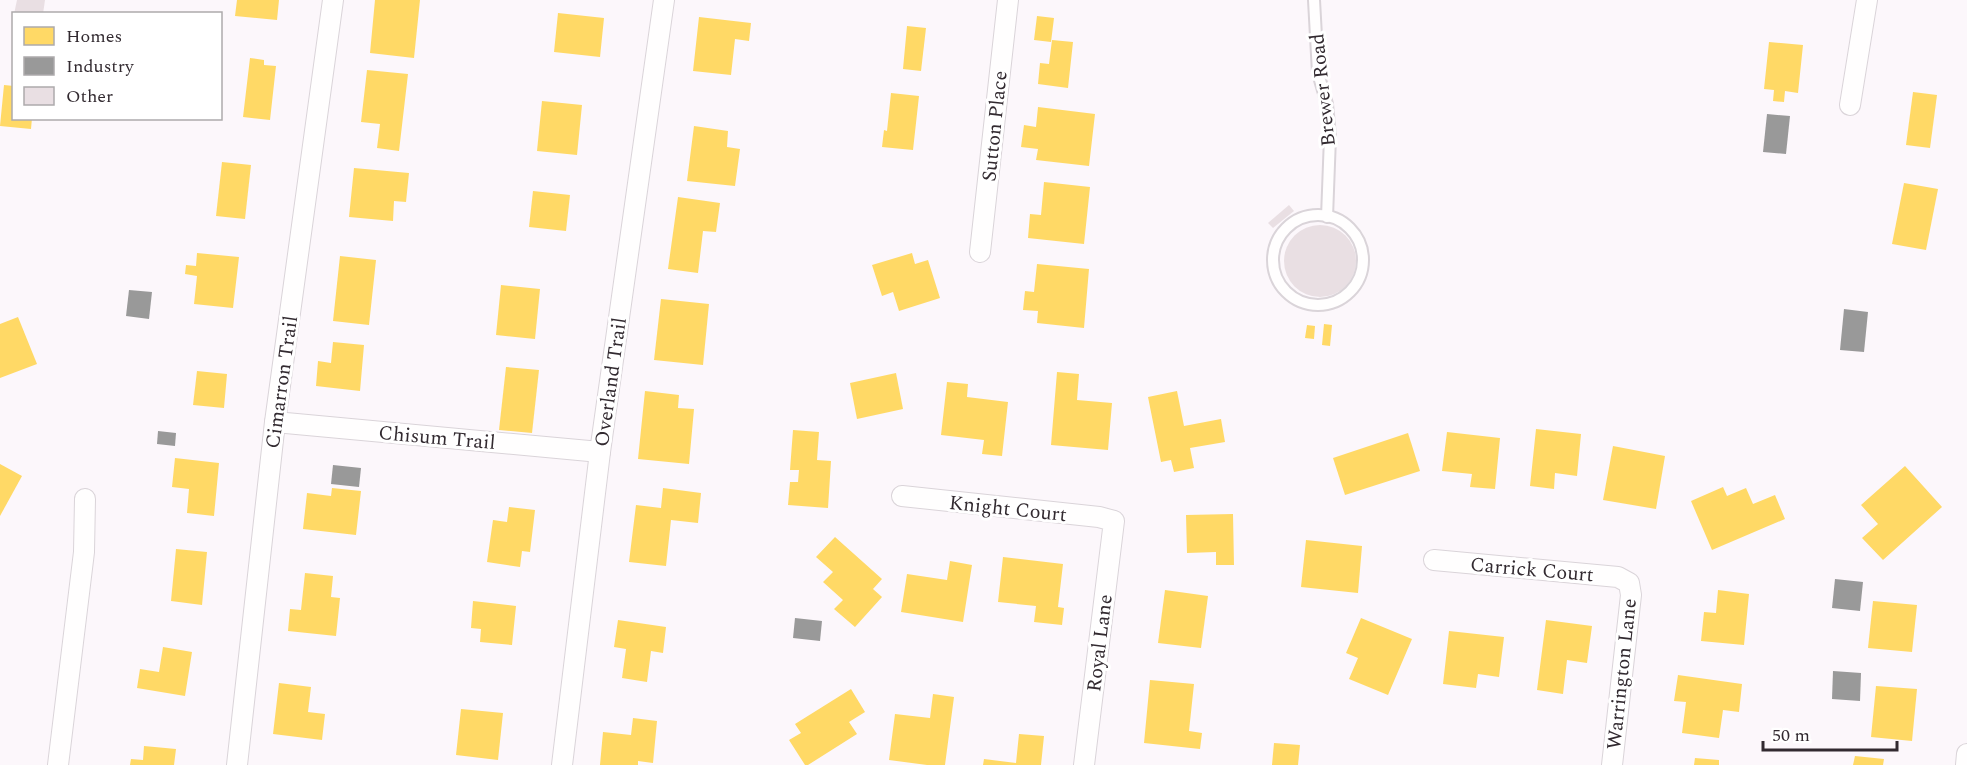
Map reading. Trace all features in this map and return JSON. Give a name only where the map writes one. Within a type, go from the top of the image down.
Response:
[{"type":"street","name":"Cimarron Trail","points":[[237,765],[275,422],[333,0]]},
{"type":"street","name":"Overland Trail","points":[[562,765],[600,452],[664,0]]},
{"type":"street","name":"Sutton Place","points":[[980,252],[1008,0]]},
{"type":"street","points":[[1850,105],[1867,0]]},
{"type":"street","name":"Chisum Trail","points":[[275,422],[600,452]]},
{"type":"street","name":"Knight Court","points":[[902,496],[1114,521]]},
{"type":"street","points":[[58,765],[84,552],[85,499]]},
{"type":"street","name":"Royal Lane","points":[[1084,765],[1114,521]]},
{"type":"street","name":"Carrick Court","points":[[1434,560],[1618,577],[1629,583]]},
{"type":"street","name":"Warrington Lane","points":[[1612,765],[1631,595],[1629,583]]},
{"type":"street","points":[[1966,765],[1967,754]]},
{"type":"lane","name":"Brewer Road","points":[[1314,0],[1318,73],[1328,104],[1330,137],[1327,217]]},
{"type":"lane","points":[[1317,215],[1327,217],[1345,224],[1356,235],[1362,248],[1364,263],[1353,290],[1341,300],[1327,305],[1312,305],[1298,301],[1281,286],[1273,265],[1274,250],[1289,225],[1302,218],[1317,215]]},
{"type":"building: Homes","points":[[237,0],[279,0],[277,20],[235,16]]},
{"type":"building: Homes","points":[[375,0],[420,0],[414,58],[370,53]]},
{"type":"building: Homes","points":[[558,13],[604,18],[600,57],[554,52]]},
{"type":"building: Homes","points":[[1037,16],[1054,18],[1051,42],[1034,40]]},
{"type":"building: Homes","points":[[699,17],[751,23],[749,41],[735,39],[731,75],[693,71]]},
{"type":"building: Homes","points":[[907,26],[926,28],[921,71],[903,69]]},
{"type":"building: Homes","points":[[1052,40],[1073,42],[1068,88],[1038,84],[1040,63],[1049,64]]},
{"type":"building: Homes","points":[[1769,42],[1803,45],[1798,93],[1785,91],[1784,102],[1773,101],[1774,90],[1764,89]]},
{"type":"building: Homes","points":[[250,58],[264,60],[264,65],[276,66],[270,120],[243,117]]},
{"type":"building: Homes","points":[[367,70],[408,74],[399,151],[377,148],[380,124],[361,122]]},
{"type":"building: Homes","points":[[4,85],[12,86],[12,120],[32,120],[31,129],[0,126]]},
{"type":"building: Homes","points":[[1913,92],[1937,95],[1930,148],[1906,145]]},
{"type":"building: Homes","points":[[891,93],[919,96],[913,150],[882,147],[884,130],[887,131]]},
{"type":"building: Homes","points":[[542,101],[582,105],[577,155],[537,151]]},
{"type":"building: Homes","points":[[1038,107],[1095,114],[1089,166],[1036,160],[1038,149],[1021,147],[1024,125],[1036,127]]},
{"type":"building: Homes","points":[[694,126],[728,131],[727,147],[740,149],[735,186],[687,181]]},
{"type":"building: Homes","points":[[222,162],[251,165],[245,219],[216,216]]},
{"type":"building: Homes","points":[[354,168],[409,173],[406,202],[394,201],[393,221],[349,217]]},
{"type":"building: Homes","points":[[1044,182],[1090,187],[1084,244],[1028,238],[1030,214],[1041,215]]},
{"type":"building: Homes","points":[[1904,183],[1938,189],[1926,250],[1892,244]]},
{"type":"building: Homes","points":[[533,191],[570,195],[566,231],[529,227]]},
{"type":"building: Homes","points":[[678,197],[720,203],[716,232],[703,231],[698,273],[668,269]]},
{"type":"building: Homes","points":[[197,253],[239,257],[233,308],[194,304],[197,276],[185,274],[186,265],[196,266]]},
{"type":"building: Homes","points":[[912,253],[915,264],[928,260],[940,298],[899,311],[893,292],[882,296],[872,265]]},
{"type":"building: Homes","points":[[340,256],[376,260],[369,325],[333,321]]},
{"type":"building: Homes","points":[[1037,264],[1089,269],[1084,328],[1037,323],[1038,311],[1023,310],[1025,291],[1034,292]]},
{"type":"building: Homes","points":[[501,285],[540,289],[535,339],[496,335]]},
{"type":"building: Homes","points":[[661,299],[709,304],[703,365],[654,360]]},
{"type":"building: Homes","points":[[18,317],[37,364],[0,378],[0,324]]},
{"type":"building: Homes","points":[[1324,324],[1332,325],[1330,346],[1322,345]]},
{"type":"building: Homes","points":[[1307,325],[1315,326],[1314,339],[1305,338]]},
{"type":"building: Homes","points":[[333,342],[364,345],[360,391],[316,386],[318,361],[331,363]]},
{"type":"building: Homes","points":[[506,367],[539,370],[532,433],[499,430]]},
{"type":"building: Homes","points":[[197,371],[227,374],[224,408],[193,405]]},
{"type":"building: Homes","points":[[1057,372],[1079,374],[1077,400],[1112,403],[1108,450],[1051,445]]},
{"type":"building: Homes","points":[[896,373],[903,409],[857,419],[850,383]]},
{"type":"building: Homes","points":[[947,382],[968,384],[967,397],[1008,402],[1002,456],[982,454],[984,440],[941,435]]},
{"type":"building: Homes","points":[[645,391],[679,395],[678,408],[694,409],[689,464],[638,459]]},
{"type":"building: Homes","points":[[1177,391],[1184,426],[1221,419],[1225,442],[1190,448],[1194,468],[1174,472],[1171,460],[1161,462],[1148,397]]},
{"type":"building: Homes","points":[[1536,429],[1581,434],[1577,476],[1555,473],[1554,489],[1530,486]]},
{"type":"building: Homes","points":[[793,430],[819,432],[817,460],[831,461],[828,508],[788,505],[790,482],[798,482],[799,470],[790,470]]},
{"type":"building: Homes","points":[[1447,432],[1500,438],[1495,489],[1470,487],[1472,474],[1442,471]]},
{"type":"building: Homes","points":[[1408,433],[1420,471],[1345,495],[1333,458]]},
{"type":"building: Homes","points":[[1613,446],[1665,456],[1656,509],[1603,500]]},
{"type":"building: Homes","points":[[175,458],[219,463],[214,516],[187,513],[189,489],[172,487]]},
{"type":"building: Homes","points":[[0,464],[22,476],[0,516]]},
{"type":"building: Homes","points":[[1905,466],[1942,507],[1883,560],[1862,538],[1878,524],[1861,505]]},
{"type":"building: Homes","points":[[1723,487],[1727,496],[1746,488],[1753,504],[1775,495],[1785,519],[1712,550],[1691,501]]},
{"type":"building: Homes","points":[[332,488],[361,491],[356,535],[303,529],[307,493],[331,496]]},
{"type":"building: Homes","points":[[663,488],[701,493],[698,523],[671,520],[666,566],[629,562],[636,505],[661,508]]},
{"type":"building: Homes","points":[[509,507],[535,510],[530,552],[522,551],[520,567],[487,562],[493,520],[507,522]]},
{"type":"building: Homes","points":[[1233,514],[1234,565],[1216,565],[1216,552],[1187,553],[1186,515]]},
{"type":"building: Homes","points":[[835,537],[882,579],[873,589],[882,597],[855,627],[834,609],[843,600],[823,582],[833,572],[816,557]]},
{"type":"building: Homes","points":[[1306,540],[1362,546],[1358,593],[1301,587]]},
{"type":"building: Homes","points":[[176,549],[207,552],[202,605],[171,601]]},
{"type":"building: Homes","points":[[1003,557],[1063,564],[1058,607],[1064,608],[1062,625],[1034,622],[1036,606],[998,602]]},
{"type":"building: Homes","points":[[950,561],[972,565],[963,622],[901,612],[907,574],[947,580]]},
{"type":"building: Homes","points":[[305,573],[333,576],[331,597],[340,598],[336,636],[288,631],[290,609],[301,610]]},
{"type":"building: Homes","points":[[1165,590],[1208,596],[1201,648],[1158,643]]},
{"type":"building: Homes","points":[[1718,590],[1749,594],[1744,645],[1701,641],[1704,612],[1716,613]]},
{"type":"building: Homes","points":[[473,601],[516,606],[512,645],[480,642],[481,629],[471,628]]},
{"type":"building: Homes","points":[[1873,601],[1917,605],[1912,652],[1868,648]]},
{"type":"building: Homes","points":[[1361,618],[1412,639],[1388,695],[1349,679],[1358,658],[1346,653]]},
{"type":"building: Homes","points":[[618,620],[666,627],[663,653],[651,651],[647,682],[622,678],[626,649],[614,647]]},
{"type":"building: Homes","points":[[1546,620],[1592,626],[1587,663],[1567,660],[1563,694],[1537,690]]},
{"type":"building: Homes","points":[[1449,631],[1504,637],[1499,677],[1478,674],[1476,688],[1443,684]]},
{"type":"building: Homes","points":[[163,647],[192,652],[185,696],[137,688],[140,669],[159,672]]},
{"type":"building: Homes","points":[[1678,675],[1742,684],[1739,712],[1723,710],[1719,738],[1682,733],[1686,702],[1674,701]]},
{"type":"building: Homes","points":[[1150,680],[1194,684],[1189,731],[1202,733],[1200,749],[1144,743]]},
{"type":"building: Homes","points":[[279,683],[311,687],[308,712],[325,714],[322,740],[273,734]]},
{"type":"building: Homes","points":[[1876,686],[1917,689],[1912,741],[1871,737]]},
{"type":"building: Homes","points":[[851,689],[865,712],[849,722],[857,734],[805,765],[789,740],[801,733],[795,724]]},
{"type":"building: Homes","points":[[933,694],[954,697],[945,765],[889,760],[895,714],[930,718]]},
{"type":"building: Homes","points":[[461,709],[503,713],[498,760],[456,755]]},
{"type":"building: Homes","points":[[633,718],[657,721],[653,763],[638,761],[638,765],[600,765],[603,732],[631,735]]},
{"type":"building: Homes","points":[[1019,734],[1044,736],[1041,765],[983,765],[984,759],[1016,763]]},
{"type":"building: Homes","points":[[1274,743],[1300,745],[1298,765],[1272,765]]},
{"type":"building: Homes","points":[[144,746],[176,749],[174,765],[130,765],[131,759],[143,760]]},
{"type":"building: Homes","points":[[1855,756],[1884,759],[1883,765],[1853,765]]},
{"type":"building: Homes","points":[[1695,758],[1719,760],[1719,765],[1694,765]]},
{"type":"building: Industry","points":[[1767,114],[1790,116],[1786,154],[1763,152]]},
{"type":"building: Industry","points":[[129,290],[152,292],[149,319],[126,316]]},
{"type":"building: Industry","points":[[1844,309],[1868,312],[1864,352],[1840,350]]},
{"type":"building: Industry","points":[[158,431],[176,433],[175,446],[157,444]]},
{"type":"building: Industry","points":[[333,465],[361,468],[359,487],[331,484]]},
{"type":"building: Industry","points":[[1835,579],[1863,582],[1860,611],[1832,608]]},
{"type":"building: Industry","points":[[795,618],[822,621],[820,641],[793,638]]},
{"type":"building: Industry","points":[[1833,671],[1861,673],[1860,701],[1832,699]]},
{"type":"building: Other","points":[[17,0],[45,0],[43,12],[14,12]]},
{"type":"building: Other","points":[[1289,205],[1294,211],[1273,228],[1268,223]]},
{"type":"building: Other","points":[[1313,225],[1327,225],[1346,235],[1356,254],[1356,268],[1346,287],[1327,297],[1313,297],[1294,287],[1284,268],[1284,254],[1294,235]]}]
